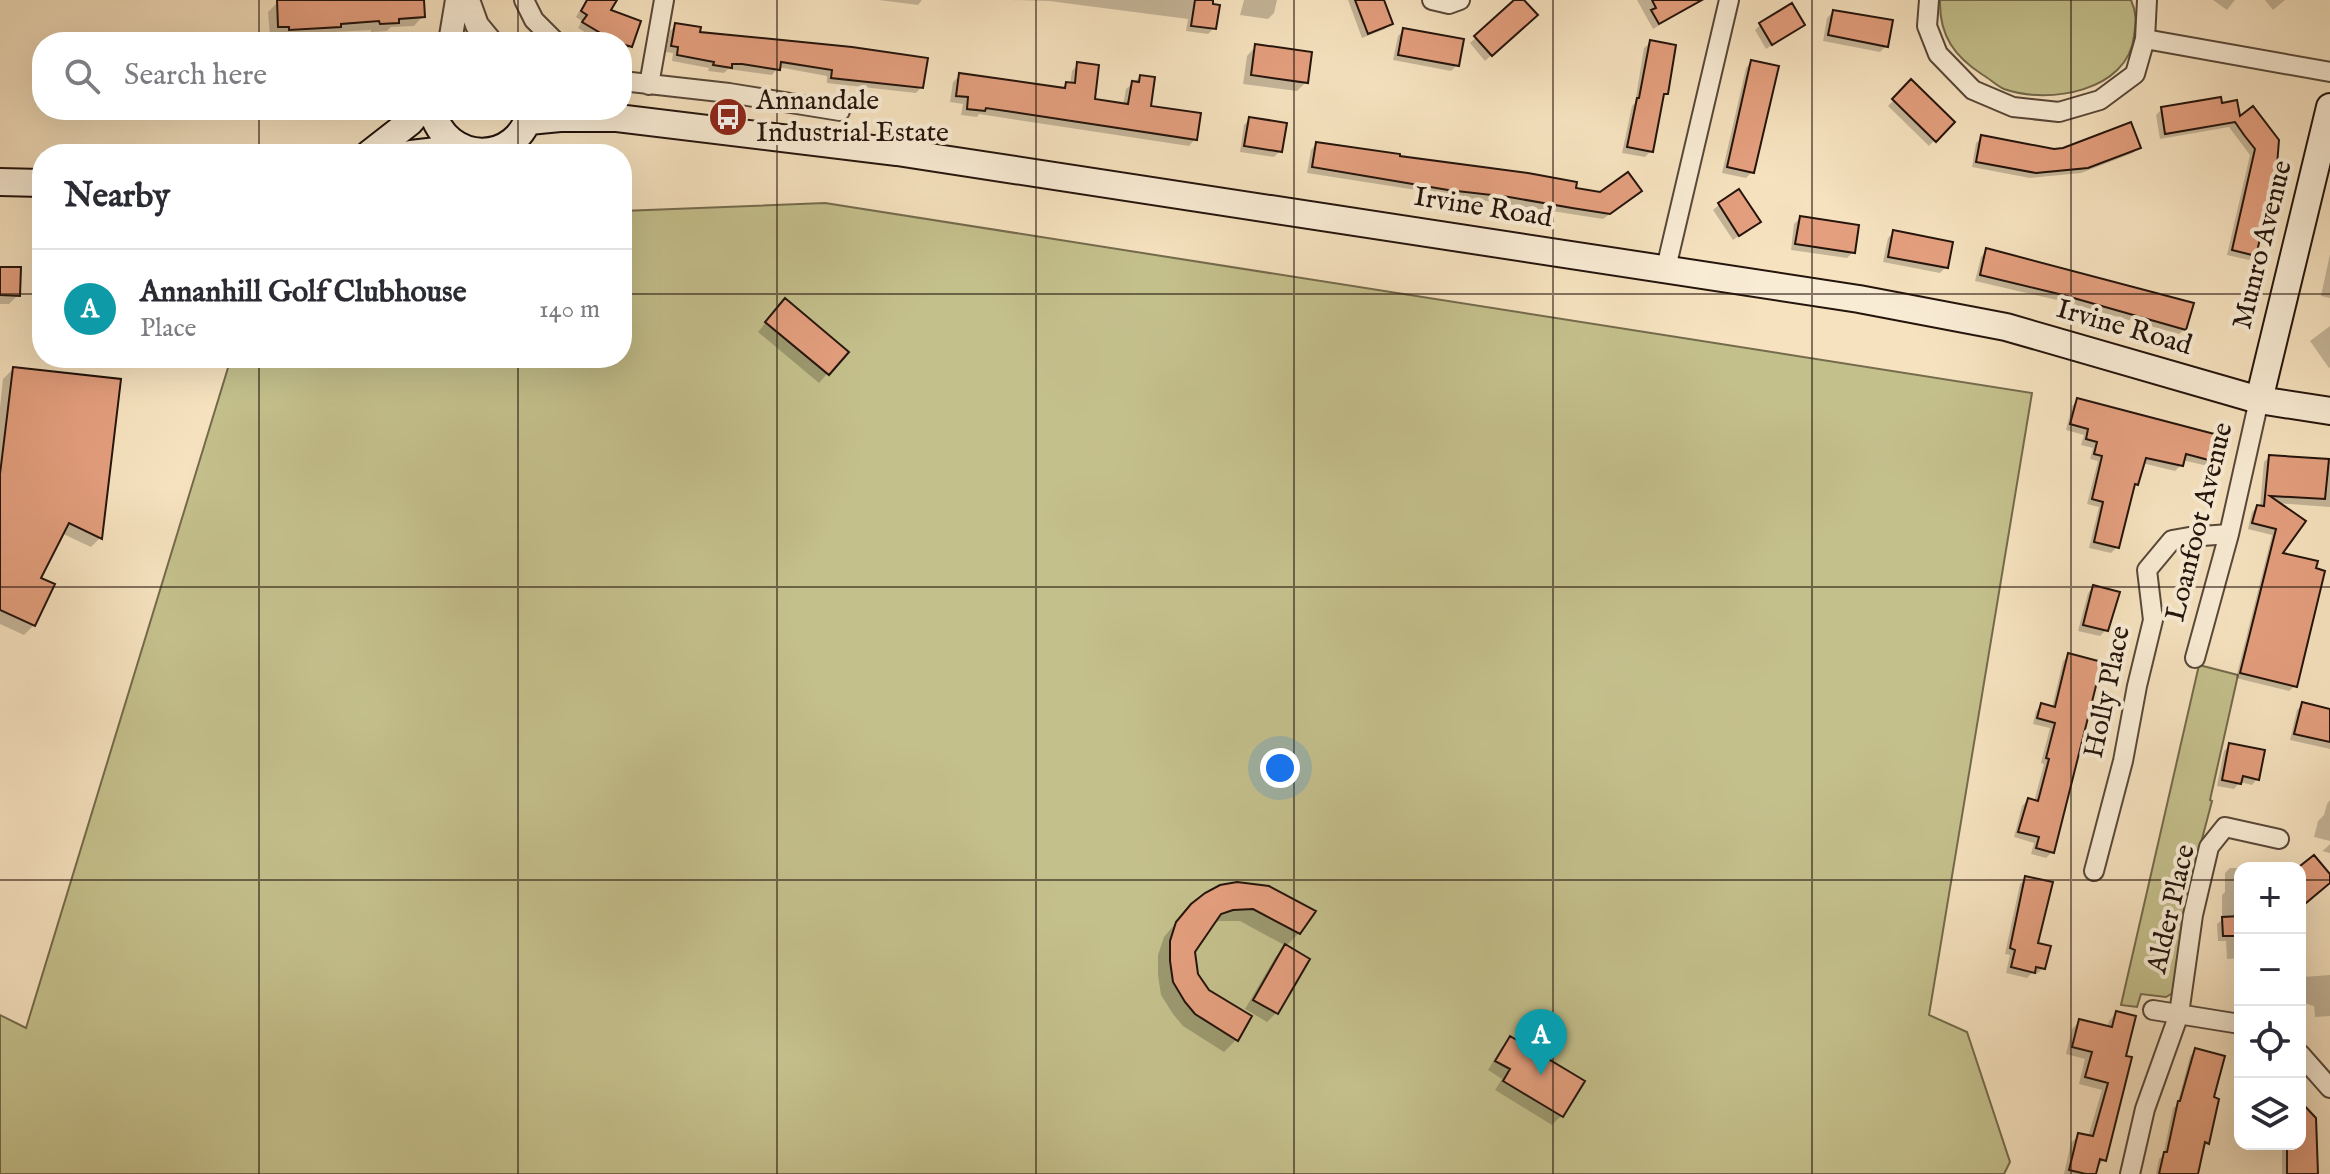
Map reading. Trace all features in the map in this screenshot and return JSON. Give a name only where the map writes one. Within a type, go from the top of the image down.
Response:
[{"type":"main road","name":"Munro Avenue","points":[[2259,400],[2330,107]]},
{"type":"main road","name":"Irvine Road","points":[[632,117],[897,152],[1859,299],[2006,327],[2259,400],[2330,411]]},
{"type":"main road","points":[[382,144],[412,120]]},
{"type":"main road","points":[[436,120],[439,128],[456,144]]},
{"type":"main road","points":[[509,144],[520,135],[528,120]]},
{"type":"main road","points":[[0,182],[32,183]]},
{"type":"street","points":[[452,32],[457,0]]},
{"type":"street","points":[[468,0],[483,32]]},
{"type":"street","points":[[524,0],[534,20],[546,32]]},
{"type":"street","points":[[649,85],[664,0]]},
{"type":"street","points":[[1432,0],[1449,4],[1460,0]]},
{"type":"street","points":[[1666,268],[1729,0]]},
{"type":"street","points":[[1929,0],[1927,26],[1938,54],[1973,90],[2013,107],[2059,112],[2100,100],[2135,74],[2145,39],[2147,0]]},
{"type":"street","points":[[2145,39],[2330,72]]},
{"type":"street","points":[[632,82],[729,93],[840,111]]},
{"type":"street","name":"Loanfoot Avenue","points":[[2195,658],[2229,534],[2259,400]]},
{"type":"street","name":"Holly Place","points":[[2094,871],[2123,761],[2153,620],[2147,570],[2172,540],[2229,534]]},
{"type":"street","name":"Alder Place","points":[[2179,1014],[2193,915],[2209,847],[2225,827],[2279,839]]},
{"type":"street","points":[[2153,1010],[2234,1023]]},
{"type":"street","points":[[2130,1174],[2145,1109],[2179,1014]]},
{"type":"street","points":[[2306,1060],[2330,1085]]},
{"type":"shaded area","points":[[1940,0],[2131,0],[2136,18],[2134,36],[2129,55],[2117,70],[2102,81],[2063,94],[2022,94],[1999,86],[1957,53],[1942,24]]},
{"type":"shaded area","points":[[825,203],[2032,393],[1929,1015],[1967,1032],[2010,1162],[2004,1174],[0,1174],[0,1015],[26,1028],[228,368],[632,368],[632,211]]},
{"type":"shaded area","points":[[2199,665],[2238,675],[2212,801],[2186,900],[2178,990],[2166,997],[2141,994],[2137,1007],[2121,1005]]},
{"type":"building","points":[[277,0],[424,0],[425,17],[399,19],[399,23],[380,24],[379,21],[289,30],[289,27],[278,27]]},
{"type":"building","points":[[587,0],[617,0],[611,10],[641,21],[632,47],[632,32],[599,32],[582,22],[587,15],[581,11]]},
{"type":"building","points":[[1195,0],[1213,0],[1213,4],[1220,5],[1216,29],[1191,26]]},
{"type":"building","points":[[1355,0],[1384,0],[1393,24],[1368,34]]},
{"type":"building","points":[[1514,0],[1524,0],[1538,15],[1492,56],[1474,36]]},
{"type":"building","points":[[1652,0],[1702,0],[1659,24],[1651,10],[1656,8]]},
{"type":"building","points":[[1792,3],[1805,25],[1772,45],[1759,23]]},
{"type":"building","points":[[1833,10],[1893,20],[1888,47],[1828,35]]},
{"type":"building","points":[[675,23],[701,27],[700,32],[928,58],[923,88],[831,78],[832,70],[781,62],[780,70],[742,64],[732,64],[732,68],[713,65],[714,62],[677,55],[678,47],[671,46]]},
{"type":"building","points":[[1403,28],[1464,39],[1459,66],[1398,55]]},
{"type":"building","points":[[1650,40],[1676,45],[1668,94],[1664,94],[1653,152],[1627,147]]},
{"type":"building","points":[[1255,44],[1312,52],[1308,83],[1251,75]]},
{"type":"building","points":[[1751,60],[1779,66],[1754,173],[1727,167]]},
{"type":"building","points":[[1077,62],[1099,65],[1095,99],[1128,104],[1132,81],[1139,82],[1140,75],[1155,77],[1151,106],[1201,113],[1197,140],[986,108],[985,111],[967,109],[968,97],[956,96],[959,73],[1065,88],[1066,82],[1075,83]]},
{"type":"building","points":[[1911,79],[1955,122],[1936,142],[1892,99]]},
{"type":"building","points":[[2221,97],[2222,103],[2237,100],[2240,116],[2253,106],[2279,140],[2277,165],[2256,256],[2232,250],[2255,149],[2235,122],[2165,134],[2161,107]]},
{"type":"building","points":[[1249,117],[1287,123],[1282,152],[1244,146]]},
{"type":"building","points":[[2131,122],[2141,148],[2088,168],[2036,173],[1976,162],[1981,135],[2054,149]]},
{"type":"building","points":[[1316,142],[1528,173],[1577,182],[1576,188],[1600,192],[1628,172],[1642,191],[1610,214],[1448,190],[1312,167]]},
{"type":"building","points":[[1739,189],[1761,222],[1739,236],[1718,203]]},
{"type":"building","points":[[1800,216],[1859,225],[1855,253],[1795,244]]},
{"type":"building","points":[[1893,230],[1953,242],[1948,268],[1888,257]]},
{"type":"building","points":[[1986,248],[2194,303],[2186,330],[1980,275]]},
{"type":"building","points":[[0,267],[21,267],[20,296],[0,295]]},
{"type":"building","points":[[785,298],[849,352],[829,375],[765,322]]},
{"type":"building","points":[[13,367],[121,379],[102,539],[69,523],[41,578],[55,584],[35,626],[0,610],[0,474]]},
{"type":"building","points":[[2077,398],[2222,436],[2216,462],[2186,454],[2183,466],[2146,458],[2138,485],[2135,484],[2119,548],[2094,542],[2103,502],[2092,499],[2102,456],[2094,454],[2097,442],[2086,439],[2088,429],[2070,424]]},
{"type":"building","points":[[2269,455],[2329,459],[2325,499],[2270,496],[2306,521],[2283,553],[2318,561],[2316,568],[2325,571],[2297,687],[2240,673],[2276,529],[2252,523],[2257,505],[2264,506]]},
{"type":"building","points":[[2093,585],[2120,592],[2108,631],[2083,625]]},
{"type":"building","points":[[2068,653],[2102,662],[2054,853],[2036,848],[2039,837],[2018,832],[2028,798],[2038,801],[2049,759],[2046,758],[2055,723],[2037,718],[2041,703],[2055,707]]},
{"type":"building","points":[[2302,702],[2330,709],[2330,742],[2294,734]]},
{"type":"building","points":[[2229,743],[2265,750],[2259,780],[2243,776],[2241,784],[2222,780]]},
{"type":"building","points":[[2314,855],[2330,874],[2330,883],[2306,903],[2306,862]]},
{"type":"building","points":[[2025,876],[2053,882],[2038,943],[2051,946],[2045,969],[2036,967],[2035,973],[2011,967],[2015,950],[2010,948]]},
{"type":"building","points":[[1237,882],[1269,886],[1316,911],[1300,934],[1253,909],[1221,914],[1195,952],[1198,974],[1209,990],[1252,1016],[1238,1041],[1195,1014],[1173,982],[1170,961],[1170,941],[1176,922],[1191,904],[1220,885]]},
{"type":"building","points":[[2234,916],[2234,936],[2223,936],[2222,917]]},
{"type":"building","points":[[1285,944],[1310,959],[1278,1014],[1253,1000]]},
{"type":"building","points":[[2116,1011],[2136,1016],[2126,1056],[2132,1057],[2106,1161],[2100,1159],[2096,1174],[2069,1170],[2078,1133],[2093,1136],[2108,1083],[2085,1077],[2092,1052],[2072,1047],[2079,1019],[2112,1027]]},
{"type":"building","points":[[1510,1036],[1585,1081],[1563,1117],[1503,1081],[1510,1069],[1495,1061]]},
{"type":"building","points":[[2195,1048],[2225,1056],[2214,1097],[2219,1099],[2209,1144],[2205,1142],[2198,1174],[2159,1174],[2178,1101]]},
{"type":"building","points":[[2306,1107],[2316,1118],[2318,1174],[2287,1174],[2287,1150],[2306,1150]]},
{"type":"place","name":"Annandale Industrial Estate","points":[[728,117]]},
{"type":"place","name":"Annanhill Golf Clubhouse","points":[[1541,1075]]}]
